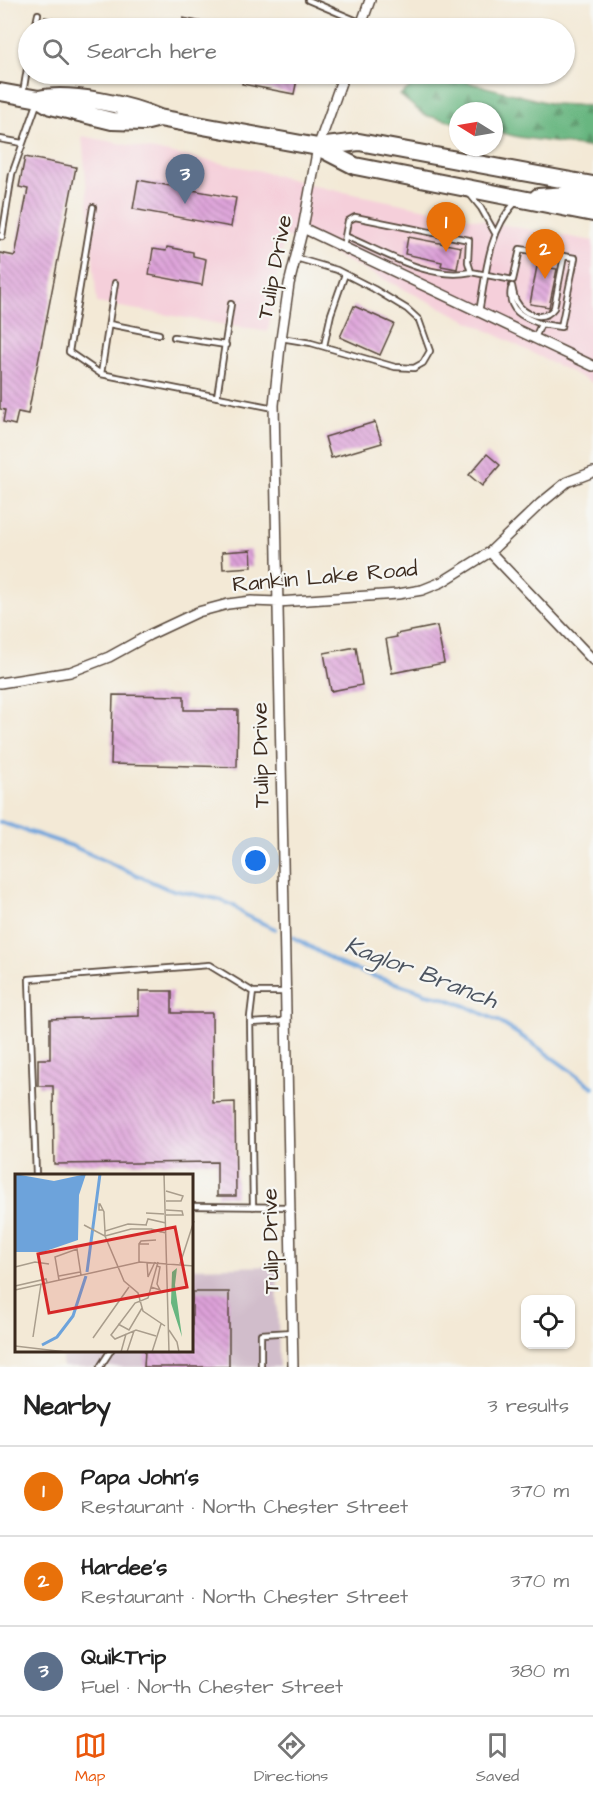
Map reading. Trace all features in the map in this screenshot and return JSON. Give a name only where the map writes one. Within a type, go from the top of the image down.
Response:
[{"type":"highway","points":[[0,92],[30,97],[54,95],[109,104],[146,112],[159,118],[318,147],[355,166],[593,213]]},
{"type":"highway","points":[[318,147],[358,142],[593,185]]},
{"type":"highway","points":[[519,199],[568,195],[593,199]]},
{"type":"street","points":[[364,18],[370,0]]},
{"type":"street","name":"Tulip Drive","points":[[293,1367],[274,408],[281,338],[318,147],[340,84]]},
{"type":"street","points":[[303,228],[592,364]]},
{"type":"street","name":"Rankin Lake Road","points":[[0,683],[70,672],[109,657],[198,612],[239,603],[398,594],[422,590],[442,582],[490,552],[540,504],[567,482],[593,472]]},
{"type":"street","points":[[490,552],[593,660]]},
{"type":"lane","points":[[308,0],[345,18]]},
{"type":"lane","points":[[37,18],[38,14]]},
{"type":"lane","points":[[0,236],[2,237],[12,174],[22,143],[30,97],[29,84]]},
{"type":"lane","points":[[0,139],[22,143]]},
{"type":"lane","points":[[464,188],[481,208],[495,233]]},
{"type":"lane","points":[[480,312],[495,233],[501,220],[519,199]]},
{"type":"lane","points":[[93,207],[69,352],[100,374],[274,408]]},
{"type":"lane","points":[[343,247],[348,221],[355,217],[469,240],[468,262],[471,272]]},
{"type":"lane","points":[[345,236],[422,268],[457,275],[471,272],[486,274],[512,283]]},
{"type":"lane","points":[[520,249],[575,258],[561,327],[541,324],[521,316],[512,308],[510,295],[512,283],[520,249]]},
{"type":"lane","points":[[512,283],[516,302],[523,310],[540,317],[549,315],[554,308],[564,256]]},
{"type":"lane","points":[[281,338],[324,346],[395,368],[414,368],[423,363],[430,351],[419,320],[407,309],[345,274],[296,258]]},
{"type":"lane","points":[[324,346],[331,314],[345,274]]},
{"type":"lane","points":[[100,374],[115,283]]},
{"type":"lane","points":[[217,397],[231,304]]},
{"type":"lane","points":[[109,324],[159,334]]},
{"type":"lane","points":[[535,339],[541,324]]},
{"type":"lane","points":[[174,337],[226,345]]},
{"type":"lane","points":[[36,1174],[29,979],[209,965],[253,992],[285,992]]},
{"type":"lane","points":[[253,992],[250,1023],[253,1207]]},
{"type":"lane","points":[[250,1023],[286,1021]]},
{"type":"lane","points":[[194,1206],[290,1207]]},
{"type":"lane","points":[[261,1367],[261,1334],[293,1332]]},
{"type":"lane","points":[[100,1367],[110,1352]]},
{"type":"shaded area","points":[[82,136],[256,170],[324,188],[593,241],[593,383],[321,248],[284,236],[268,332],[97,303]]},
{"type":"shaded area","points":[[277,1266],[279,1367],[62,1367],[62,1352],[194,1352],[194,1268]]},
{"type":"green space","points":[[414,84],[474,84],[553,104],[593,106],[593,148],[503,133],[503,102],[449,102],[449,121],[424,115],[400,95]]},
{"type":"building","points":[[242,84],[296,84],[294,94]]},
{"type":"building","points":[[25,157],[76,167],[28,414],[18,412],[15,425],[3,422],[5,410],[0,409],[0,253],[15,256],[28,189],[19,187]]},
{"type":"building","points":[[138,180],[236,198],[231,227],[133,209]]},
{"type":"building","points":[[408,237],[461,247],[457,269],[441,266],[442,262],[405,254]]},
{"type":"building","points":[[167,247],[193,252],[193,256],[206,259],[202,285],[149,275],[153,249],[166,251]]},
{"type":"building","points":[[537,266],[557,269],[549,307],[530,304]]},
{"type":"building","points":[[354,306],[394,324],[380,355],[340,337]]},
{"type":"building","points":[[375,422],[382,443],[331,458],[325,437]]},
{"type":"building","points":[[487,454],[500,465],[482,486],[469,475]]},
{"type":"building","points":[[251,550],[252,567],[223,569],[222,552]]},
{"type":"building","points":[[437,626],[444,663],[392,673],[386,639],[397,637],[396,634]]},
{"type":"building","points":[[356,647],[362,685],[331,691],[324,653]]},
{"type":"building","points":[[113,695],[184,696],[184,710],[238,710],[237,767],[111,764]]},
{"type":"building","points":[[139,991],[172,991],[172,1013],[212,1013],[213,1103],[235,1102],[236,1196],[217,1196],[217,1162],[54,1164],[53,1086],[38,1086],[38,1059],[50,1059],[50,1019],[139,1016]]},
{"type":"building","points":[[194,1292],[229,1292],[229,1367],[144,1367],[145,1352],[194,1352]]},
{"type":"waterway","name":"Kaglor Branch","points":[[0,822],[72,846],[168,889],[218,899],[275,929]]},
{"type":"waterway","name":"Kaglor Branch","points":[[293,937],[340,964],[466,1006],[498,1021],[593,1087]]},
{"type":"place","name":"QuikTrip","points":[[185,204]]},
{"type":"place","name":"Papa John's","points":[[446,252]]},
{"type":"place","name":"Hardee's","points":[[545,279]]}]
